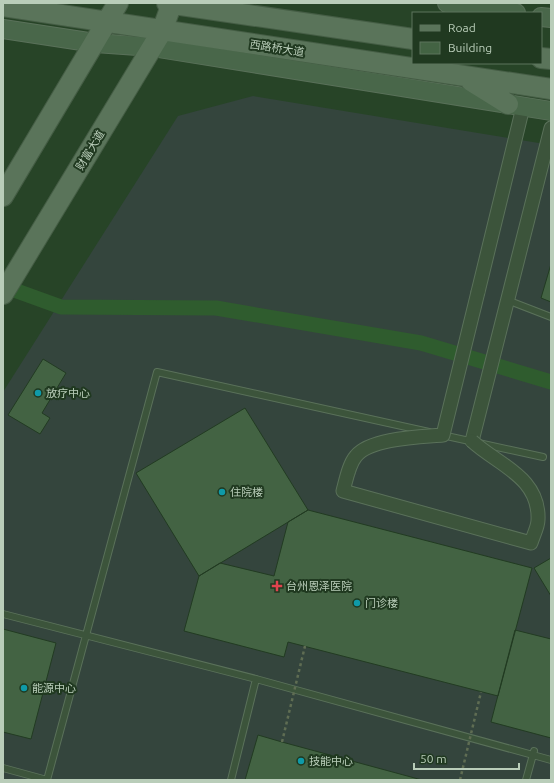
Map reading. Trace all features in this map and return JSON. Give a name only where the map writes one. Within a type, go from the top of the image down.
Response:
[{"type":"main road","points":[[3,196],[118,3]]},
{"type":"main road","points":[[170,3],[412,39]]},
{"type":"main road","name":"财富大道","points":[[3,294],[162,30],[170,3]]},
{"type":"main road","points":[[447,3],[509,12]]},
{"type":"main road","name":"西路桥大道","points":[[3,6],[551,89]]},
{"type":"main road","points":[[3,29],[95,43],[152,47],[551,111]]},
{"type":"main road","points":[[464,76],[516,106]]},
{"type":"street","points":[[516,106],[478,292],[444,435],[398,439],[372,446],[356,456],[343,491],[531,544],[538,520],[535,496],[518,475],[486,454],[472,441],[507,300],[548,153],[551,128]]},
{"type":"lane","points":[[507,300],[551,317]]},
{"type":"lane","points":[[3,768],[47,780],[157,372],[543,457]]},
{"type":"lane","points":[[3,614],[256,679],[533,753],[551,760]]},
{"type":"lane","points":[[231,780],[256,679]]},
{"type":"lane","points":[[526,780],[533,753]]},
{"type":"path","points":[[282,742],[305,646]]},
{"type":"path","points":[[460,780],[481,692]]},
{"type":"shaded area","name":"台州恩泽医院","points":[[253,96],[551,145],[551,780],[3,780],[3,392],[178,116]]},
{"type":"building","points":[[551,264],[551,302],[541,298]]},
{"type":"building","name":"放疗中心","points":[[43,359],[66,373],[42,413],[50,418],[40,434],[8,415]]},
{"type":"building","name":"住院楼","points":[[245,408],[308,510],[199,576],[136,473]]},
{"type":"building","name":"门诊楼","points":[[308,510],[532,568],[498,696],[288,642],[284,657],[184,631],[199,576],[220,563],[274,576],[288,522]]},
{"type":"building","points":[[551,558],[551,596],[534,568]]},
{"type":"building","name":"能源中心","points":[[3,629],[56,643],[31,739],[3,732]]},
{"type":"building","points":[[515,630],[551,639],[551,738],[491,722]]},
{"type":"building","name":"技能中心","points":[[258,735],[282,742],[422,780],[245,780]]},
{"type":"waterway","points":[[3,286],[61,307],[216,308],[421,343],[551,382]]},
{"type":"place","name":"放疗中心","points":[[38,393]]},
{"type":"place","name":"住院楼","points":[[222,492]]},
{"type":"place","name":"台州恩泽医院","points":[[277,586]]},
{"type":"place","name":"门诊楼","points":[[357,603]]},
{"type":"place","name":"能源中心","points":[[24,688]]},
{"type":"place","name":"技能中心","points":[[301,761]]}]
